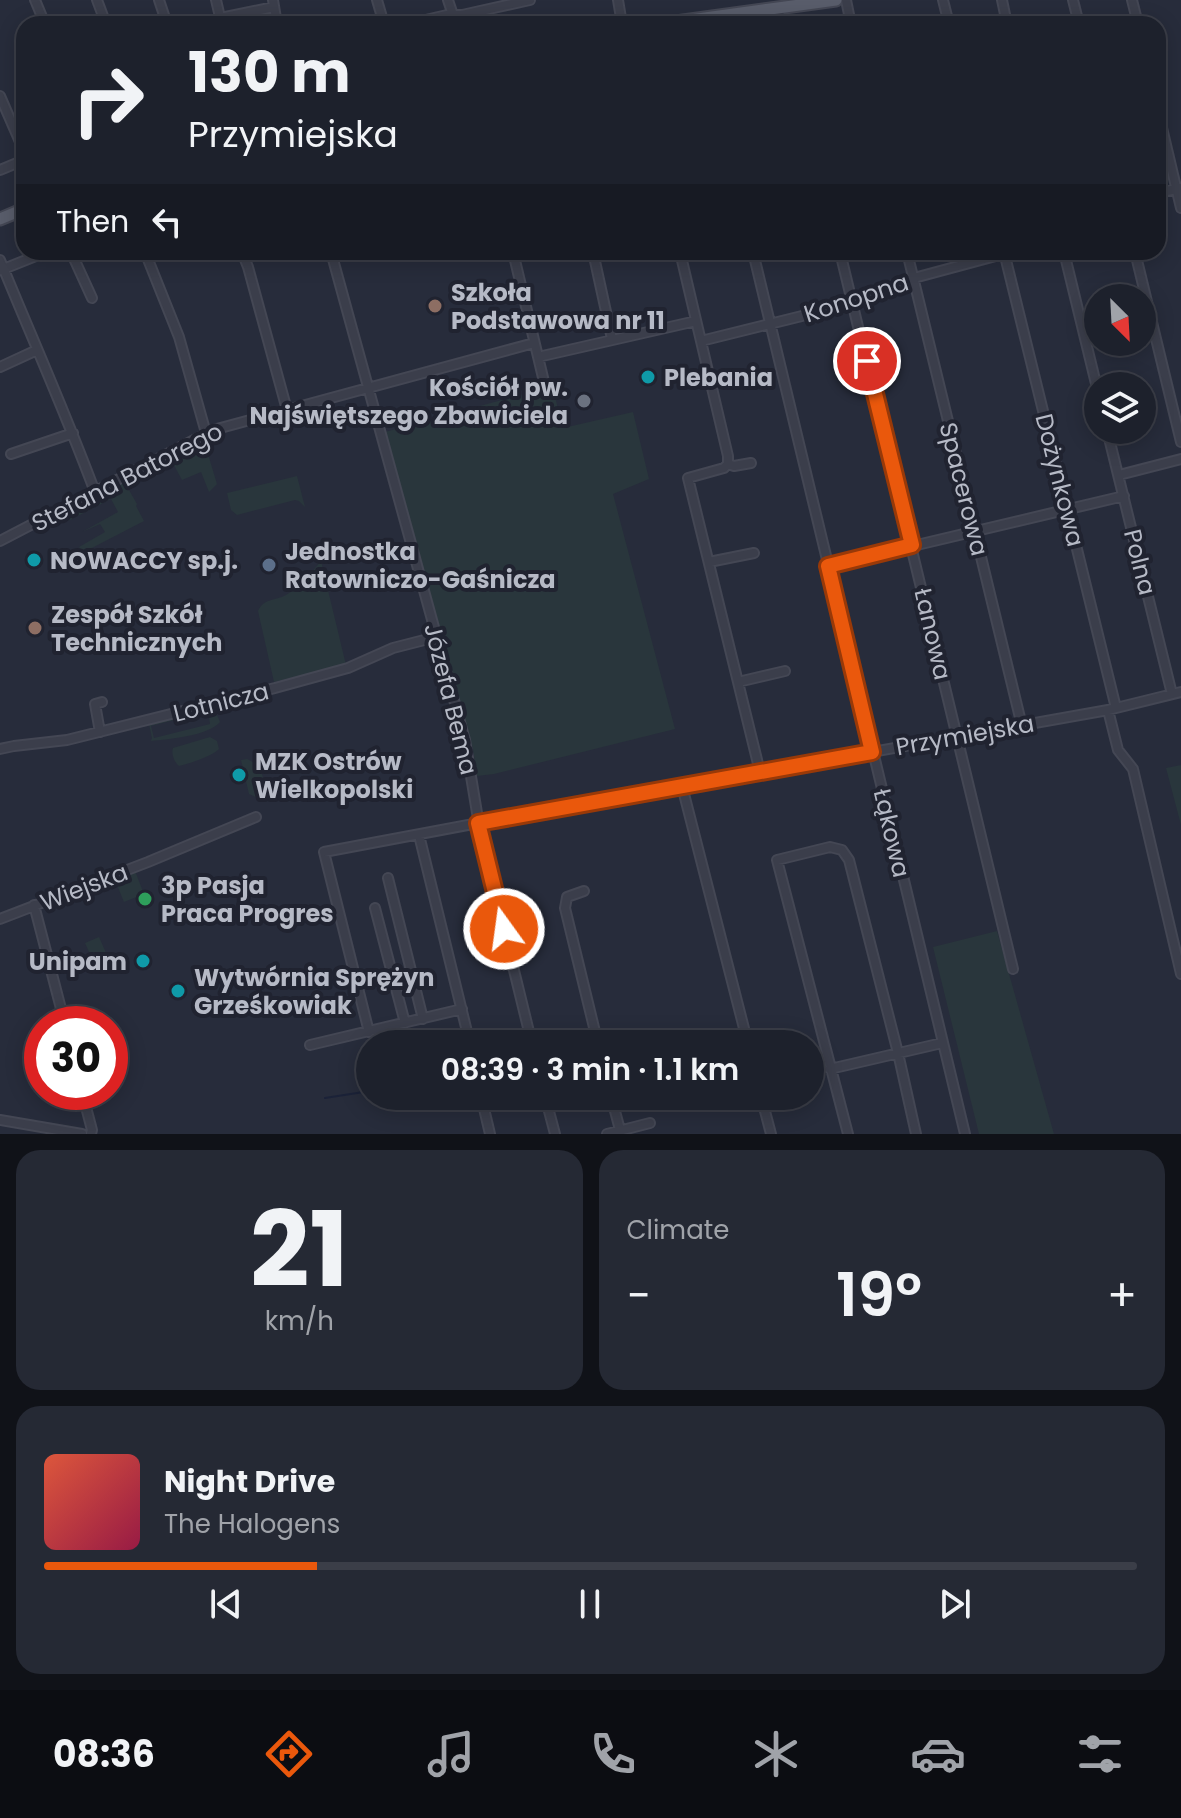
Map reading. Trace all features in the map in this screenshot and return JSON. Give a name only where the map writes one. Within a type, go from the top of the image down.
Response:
[{"type":"main road","points":[[729,16],[836,0]]},
{"type":"street","points":[[461,16],[524,1]]},
{"type":"street","points":[[224,16],[273,3]]},
{"type":"street","points":[[778,8],[780,16]]},
{"type":"street","points":[[0,96],[16,133]]},
{"type":"street","points":[[1166,140],[1181,208]]},
{"type":"street","points":[[22,260],[1,267],[73,433],[95,492]]},
{"type":"street","points":[[75,260],[92,298]]},
{"type":"street","points":[[148,260],[179,337],[206,433]]},
{"type":"street","points":[[245,260],[287,410]]},
{"type":"street","name":"Józefa Bema","points":[[333,260],[467,750],[478,823],[529,1030]]},
{"type":"street","points":[[515,260],[545,386]]},
{"type":"street","points":[[595,260],[612,339]]},
{"type":"street","points":[[682,260],[728,456],[728,464],[724,468],[688,478],[760,772]]},
{"type":"street","name":"Łąkowa","points":[[755,260],[965,1134]]},
{"type":"street","name":"Łanowa","points":[[842,260],[1013,969]]},
{"type":"street","name":"Spacerowa","points":[[909,260],[1022,726]]},
{"type":"street","name":"Konopna","points":[[701,341],[814,313],[914,278],[980,260]]},
{"type":"street","name":"Dożynkowa","points":[[1008,260],[1112,709],[1118,750],[1133,769],[1181,974]]},
{"type":"street","points":[[1066,260],[1093,372]]},
{"type":"street","points":[[1137,260],[1181,442]]},
{"type":"street","points":[[538,357],[696,321]]},
{"type":"street","name":"Stefana Batorego","points":[[0,541],[206,433],[534,343]]},
{"type":"street","points":[[0,367],[37,350]]},
{"type":"street","points":[[11,454],[73,433]]},
{"type":"street","name":"Polna","points":[[1111,444],[1176,693]]},
{"type":"street","points":[[1119,475],[1181,459]]},
{"type":"street","points":[[728,464],[751,463]]},
{"type":"street","points":[[828,566],[1124,496]]},
{"type":"street","points":[[709,562],[754,553]]},
{"type":"street","name":"Lotnicza","points":[[0,749],[67,740],[329,674],[393,648],[436,637]]},
{"type":"street","points":[[738,682],[785,671]]},
{"type":"street","name":"Przymiejska","points":[[368,1030],[324,852],[1022,726],[1176,693]]},
{"type":"street","points":[[100,732],[95,704],[102,702]]},
{"type":"street","points":[[682,786],[744,1030]]},
{"type":"street","name":"Wiejska","points":[[0,919],[256,817]]},
{"type":"street","points":[[419,835],[467,1030]]},
{"type":"street","points":[[848,1134],[777,860],[830,847],[842,850],[849,860],[916,1134]]},
{"type":"street","points":[[388,878],[423,1019]]},
{"type":"street","points":[[584,891],[567,897],[565,908],[595,1030]]},
{"type":"street","points":[[34,905],[60,1006]]},
{"type":"street","points":[[375,908],[405,1023]]},
{"type":"street","points":[[377,1030],[462,1009]]},
{"type":"street","points":[[310,1045],[356,1035]]},
{"type":"street","points":[[830,1069],[942,1043]]},
{"type":"street","points":[[86,1110],[91,1134]]},
{"type":"street","points":[[484,1110],[490,1134]]},
{"type":"street","points":[[549,1110],[555,1134]]},
{"type":"street","points":[[615,1110],[620,1130]]},
{"type":"street","points":[[765,1110],[771,1134]]},
{"type":"street","points":[[0,1120],[82,1134]]},
{"type":"street","points":[[607,1134],[650,1123]]},
{"type":"shaded area","points":[[549,387],[549,391],[554,393],[563,428],[633,412],[649,479],[613,494],[675,729],[477,776],[473,749],[385,432]]},
{"type":"shaded area","points":[[198,440],[205,444],[217,484],[209,492],[201,472],[182,480],[169,456]]},
{"type":"shaded area","points":[[297,476],[305,507],[295,500],[237,515],[231,510],[227,493]]},
{"type":"shaded area","points":[[122,481],[144,521],[88,550],[81,550],[79,547],[105,532],[100,524],[82,532],[118,512],[111,499],[68,521],[62,512]]},
{"type":"shaded area","points":[[321,561],[346,665],[274,682],[258,611],[267,602],[295,589]]},
{"type":"shaded area","points":[[217,715],[220,722],[207,731],[151,741],[149,724],[174,720],[151,726],[154,738],[210,724],[209,717]]},
{"type":"shaded area","points":[[210,737],[217,741],[219,749],[216,752],[179,766],[174,760],[173,748]]},
{"type":"shaded area","points":[[247,759],[259,768],[263,777],[264,792],[256,797],[249,794],[241,760]]},
{"type":"shaded area","points":[[1181,765],[1181,825],[1166,768]]},
{"type":"shaded area","points":[[135,871],[144,894],[124,902],[115,880]]},
{"type":"shaded area","points":[[997,931],[1054,1134],[979,1134],[933,947]]},
{"type":"shaded area","points":[[99,937],[110,962],[96,968],[85,943]]},
{"type":"waterway","points":[[325,1098],[356,1093]]},
{"type":"place","name":"Szkoła Podstawowa nr 11","points":[[435,306]]},
{"type":"place","name":"Plebania","points":[[648,377]]},
{"type":"place","name":"Kościół pw. Najświętszego Zbawiciela","points":[[584,401]]},
{"type":"place","name":"NOWACCY sp.j.","points":[[34,560]]},
{"type":"place","name":"Jednostka Ratowniczo-Gaśnicza","points":[[269,565]]},
{"type":"place","name":"Zespół Szkół Technicznych","points":[[35,628]]},
{"type":"place","name":"MZK Ostrów Wielkopolski","points":[[239,775]]},
{"type":"place","name":"3p Pasja Praca Progres","points":[[145,899]]},
{"type":"place","name":"Unipam","points":[[143,961]]},
{"type":"place","name":"Wytwórnia Sprężyn Grześkowiak","points":[[178,991]]},
{"type":"route","points":[[504,929],[478,823],[872,752],[828,566],[912,545],[867,361]]}]
